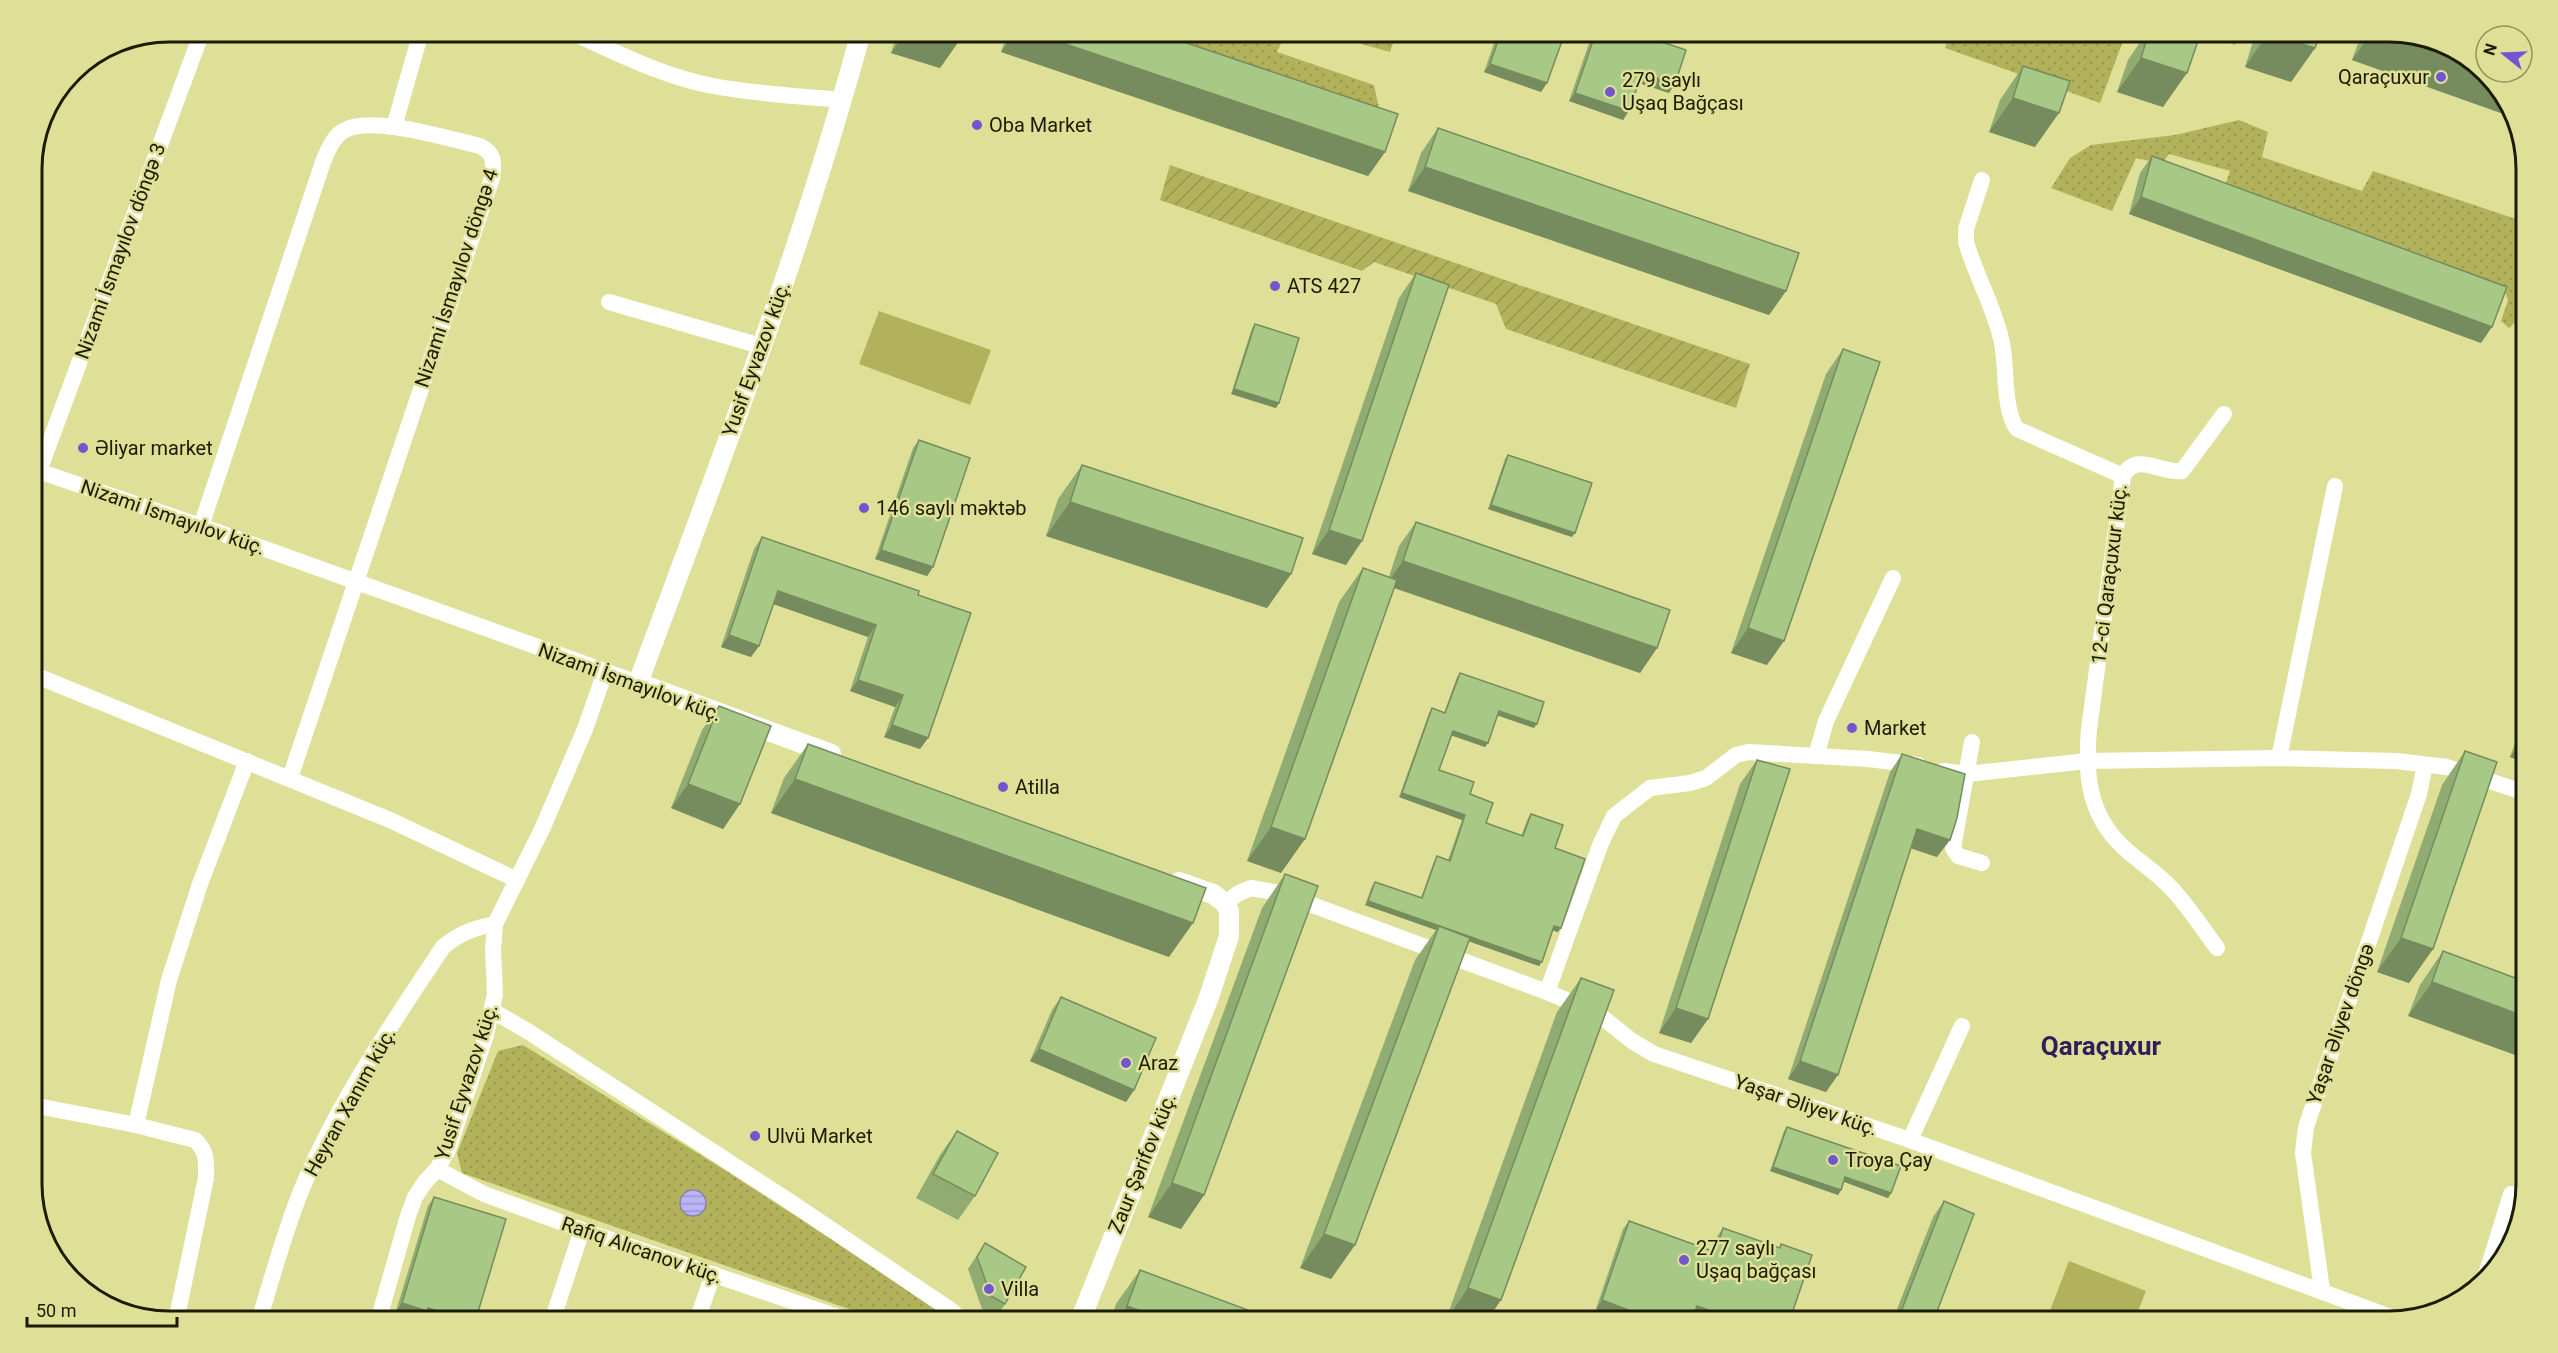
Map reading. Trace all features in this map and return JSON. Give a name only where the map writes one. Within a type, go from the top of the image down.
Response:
[{"type":"street","name":"Nizami İsmayılov döngə 3","points":[[42,454],[198,42]]},
{"type":"street","points":[[394,127],[418,42]]},
{"type":"street","points":[[594,42],[657,69],[705,84],[842,100]]},
{"type":"street","name":"Yusif Eyvazov küç.","points":[[638,683],[761,346],[818,182],[858,42]]},
{"type":"street","name":"Nizami İsmayılov döngə 4","points":[[201,526],[322,162],[332,142],[341,132],[355,126],[394,127],[480,146],[492,156],[494,164],[492,177],[290,778]]},
{"type":"street","name":"12-ci Qaraçuxur küç.","points":[[1982,180],[1966,230],[1966,242],[1997,322],[2007,370],[2008,408],[2011,421],[2017,429],[2123,476],[2087,761],[2089,790],[2101,818],[2121,845],[2172,888],[2217,948]]},
{"type":"street","points":[[609,302],[761,346]]},
{"type":"street","points":[[2123,476],[2128,466],[2137,463],[2174,472],[2182,471],[2224,414]]},
{"type":"street","name":"Nizami İsmayılov küç.","points":[[42,472],[201,526],[848,760]]},
{"type":"street","points":[[2279,758],[2335,486]]},
{"type":"street","points":[[1816,756],[1826,721],[1893,578]]},
{"type":"street","name":"Yusif Eyvazov küç.","points":[[381,1311],[415,1197],[437,1169],[448,1150],[493,1011],[495,924],[548,816],[585,729],[605,672]]},
{"type":"street","points":[[42,678],[390,820],[517,880]]},
{"type":"street","points":[[1971,742],[1953,848],[1958,856],[1982,863]]},
{"type":"street","points":[[1547,992],[1600,843],[1614,816],[1650,788],[1690,783],[1706,778],[1736,755],[1748,752],[1889,760],[1966,774],[2087,761],[2279,758],[2396,761],[2447,767],[2516,791]]},
{"type":"street","points":[[136,1125],[169,980],[200,884],[247,761]]},
{"type":"street","name":"Yaşar Əliyev döngə","points":[[2322,1290],[2303,1153],[2306,1127],[2419,794],[2425,765]]},
{"type":"street","points":[[1157,873],[1213,894],[1225,903]]},
{"type":"street","name":"Yaşar Əliyev küç.","points":[[1225,903],[1251,888],[1273,891],[1547,992],[1597,1014],[1632,1041],[1654,1054],[1910,1140],[2376,1311]]},
{"type":"street","name":"Zaur Şərifov küç.","points":[[1084,1311],[1223,957],[1230,927],[1229,911],[1225,903]]},
{"type":"street","name":"Heyran Xanım küç.","points":[[262,1311],[300,1193],[365,1067],[444,947],[458,934],[495,924]]},
{"type":"street","points":[[493,1011],[795,1205],[952,1311]]},
{"type":"street","points":[[1910,1140],[1962,1026]]},
{"type":"street","points":[[42,1107],[136,1125],[195,1140],[203,1147],[206,1157],[206,1178],[178,1311]]},
{"type":"street","name":"Rafiq Alıcanov küç.","points":[[437,1169],[484,1194],[817,1311]]},
{"type":"street","points":[[2490,1261],[2511,1194]]},
{"type":"street","points":[[556,1311],[582,1230]]},
{"type":"street","points":[[700,1311],[712,1274]]},
{"type":"shaded area","points":[[1131,42],[1282,42],[1277,52],[1374,85],[1383,126]]},
{"type":"shaded area","points":[[1354,42],[1394,42],[1390,52]]},
{"type":"shaded area","points":[[1947,42],[2123,42],[2100,103],[1945,48]]},
{"type":"shaded area","points":[[2239,120],[2268,132],[2262,157],[2362,191],[2373,171],[2516,219],[2516,321],[2509,328],[2501,321],[2508,300],[2504,289],[2223,191],[2230,171],[2169,154],[2162,164],[2136,158],[2112,211],[2051,188],[2070,158],[2091,145],[2175,135]]},
{"type":"shaded area","points":[[1170,165],[1750,364],[1736,408],[1506,329],[1496,304],[1374,262],[1362,271],[1160,200]]},
{"type":"shaded area","points":[[879,311],[991,350],[970,405],[859,364]]},
{"type":"shaded area","points":[[523,1045],[720,1167],[942,1311],[855,1311],[462,1173],[457,1153],[498,1051]]},
{"type":"shaded area","points":[[693,1190],[702,1194],[706,1203],[702,1212],[693,1216],[684,1212],[680,1203],[684,1194]]},
{"type":"shaded area","points":[[2069,1261],[2146,1291],[2138,1311],[2050,1311]]},
{"type":"building","points":[[1060,42],[1184,42],[1398,114],[1385,152]]},
{"type":"building","points":[[1498,42],[1562,42],[1547,83],[1490,64]]},
{"type":"building","points":[[1593,42],[1662,42],[1686,50],[1675,84],[1642,73],[1629,111],[1575,93]]},
{"type":"building","points":[[2146,42],[2198,42],[2187,73],[2141,58]]},
{"type":"building","points":[[2296,42],[2317,42],[2315,48]]},
{"type":"building","points":[[2023,66],[2070,81],[2059,113],[2013,98]]},
{"type":"building","points":[[1438,128],[1799,253],[1786,291],[1425,167]]},
{"type":"building","points":[[2152,156],[2507,287],[2492,327],[2141,197]]},
{"type":"building","points":[[1416,273],[1449,285],[1362,541],[1329,530]]},
{"type":"building","points":[[1255,324],[1299,338],[1279,403],[1234,389]]},
{"type":"building","points":[[1843,349],[1880,362],[1784,641],[1748,628]]},
{"type":"building","points":[[919,440],[970,458],[933,567],[881,550]]},
{"type":"building","points":[[1508,455],[1592,483],[1575,533],[1491,505]]},
{"type":"building","points":[[1082,465],[1303,538],[1291,574],[1070,502]]},
{"type":"building","points":[[1416,522],[1670,610],[1657,648],[1403,561]]},
{"type":"building","points":[[762,537],[919,591],[918,595],[971,613],[928,738],[892,725],[903,695],[858,680],[876,625],[778,591],[759,646],[729,635]]},
{"type":"building","points":[[1363,568],[1397,580],[1305,839],[1271,827]]},
{"type":"building","points":[[1460,673],[1544,702],[1537,724],[1499,711],[1488,743],[1453,731],[1439,770],[1474,782],[1470,794],[1493,803],[1486,823],[1523,836],[1531,814],[1563,825],[1555,848],[1585,859],[1561,928],[1554,926],[1542,962],[1368,901],[1375,882],[1422,898],[1437,856],[1450,861],[1465,815],[1402,793],[1432,708],[1445,713]]},
{"type":"building","points":[[719,706],[771,726],[740,804],[688,784]]},
{"type":"building","points":[[808,744],[1206,888],[1193,923],[795,779]]},
{"type":"building","points":[[2465,751],[2497,762],[2433,949],[2401,938]]},
{"type":"building","points":[[1902,754],[1965,774],[1957,818],[1950,840],[1917,829],[1838,1075],[1800,1061]]},
{"type":"building","points":[[1757,760],[1790,769],[1708,1019],[1676,1008]]},
{"type":"building","points":[[1285,874],[1318,886],[1204,1195],[1172,1183]]},
{"type":"building","points":[[1439,926],[1470,938],[1355,1245],[1324,1234]]},
{"type":"building","points":[[2443,951],[2516,978],[2516,1013],[2432,982]]},
{"type":"building","points":[[1581,978],[1614,990],[1501,1300],[1468,1288]]},
{"type":"building","points":[[1061,997],[1156,1038],[1134,1090],[1039,1049]]},
{"type":"building","points":[[1787,1127],[1901,1166],[1891,1193],[1845,1177],[1841,1190],[1773,1167]]},
{"type":"building","points":[[957,1131],[998,1153],[975,1196],[933,1174]]},
{"type":"building","points":[[434,1197],[506,1219],[478,1311],[437,1311],[428,1308],[427,1311],[402,1303]]},
{"type":"building","points":[[1944,1201],[1974,1214],[1937,1311],[1901,1311]]},
{"type":"building","points":[[1629,1221],[1715,1252],[1723,1228],[1780,1248],[1781,1244],[1812,1255],[1793,1311],[1711,1311],[1697,1306],[1695,1311],[1631,1311],[1602,1300]]},
{"type":"building","points":[[985,1243],[1026,1267],[1005,1304],[991,1296],[977,1257]]},
{"type":"building","points":[[1140,1270],[1250,1311],[1141,1311],[1127,1306]]},
{"type":"place","name":"Qaraçuxur","points":[[2441,77]]},
{"type":"place","name":"279 saylı Uşaq Bağçası","points":[[1610,92]]},
{"type":"place","name":"Oba Market","points":[[977,125]]},
{"type":"place","name":"ATS 427","points":[[1275,286]]},
{"type":"place","name":"Əliyar market","points":[[83,448]]},
{"type":"place","name":"146 saylı məktəb","points":[[864,508]]},
{"type":"place","name":"Market","points":[[1852,728]]},
{"type":"place","name":"Atilla","points":[[1003,787]]},
{"type":"place","name":"Araz","points":[[1126,1063]]},
{"type":"place","name":"Ulvü Market","points":[[755,1136]]},
{"type":"place","name":"Troya Çay","points":[[1833,1160]]},
{"type":"place","name":"277 saylı Uşaq bağçası","points":[[1684,1260]]},
{"type":"place","name":"Villa","points":[[989,1289]]},
{"type":"district","name":"Qaraçuxur","points":[[2101,1046]]}]
